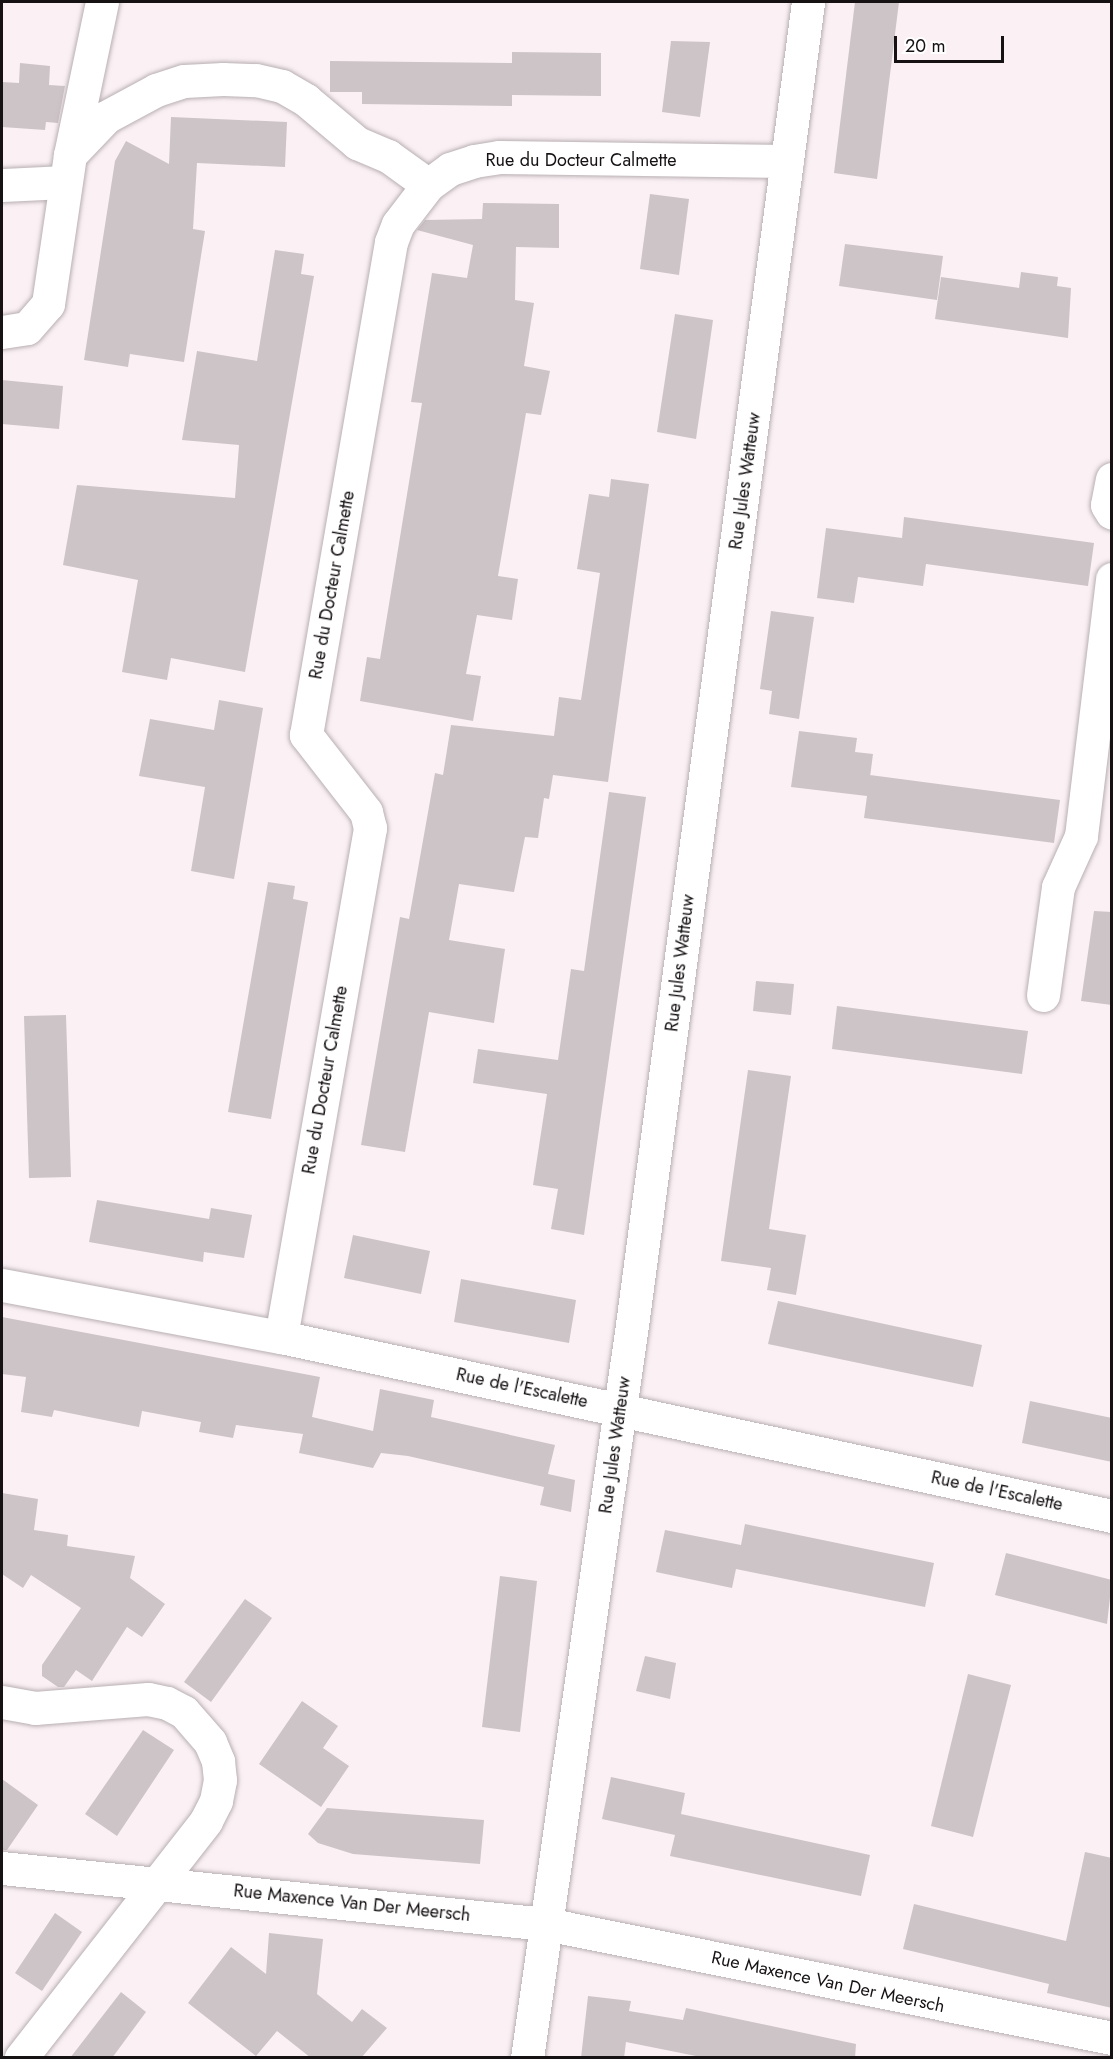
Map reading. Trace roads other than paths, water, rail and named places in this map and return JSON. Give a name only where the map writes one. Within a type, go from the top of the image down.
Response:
[{"type":"street","points":[[2,332],[27,328],[48,304],[67,169],[102,2]]},
{"type":"street","name":"Rue Jules Watteuw","points":[[546,1924],[621,1408],[808,2]]},
{"type":"street","points":[[2,185],[67,169],[106,117],[156,90],[184,81],[256,80],[282,86],[306,100],[357,143],[388,156],[428,185]]},
{"type":"street","name":"Rue du Docteur Calmette","points":[[281,1337],[370,828],[366,812],[306,735],[391,242],[408,207],[428,185],[450,169],[499,157],[787,161]]},
{"type":"street","points":[[1043,995],[1058,887],[1081,836],[1112,579]]},
{"type":"street","name":"Rue de l'Escalette","points":[[2,1285],[281,1337],[621,1408],[1112,1516]]},
{"type":"street","points":[[2,1701],[35,1708],[148,1699],[167,1703],[198,1725],[218,1761],[216,1801],[206,1821],[21,2058]]},
{"type":"street","name":"Rue Maxence Van Der Meersch","points":[[2,1868],[546,1924],[1112,2038]]},
{"type":"street","points":[[527,2058],[546,1924]]}]
